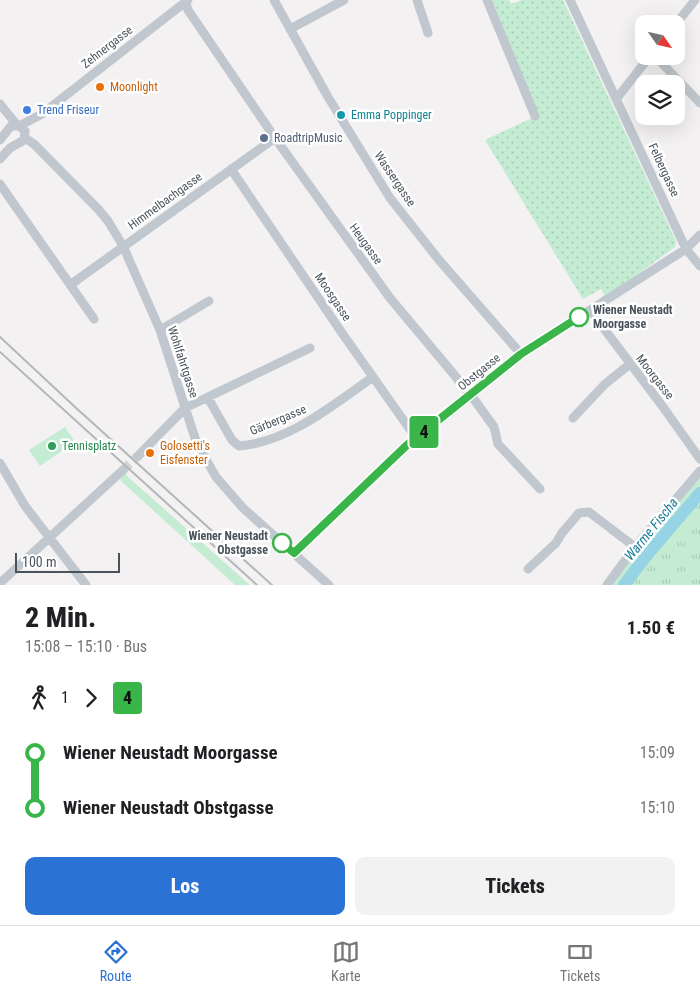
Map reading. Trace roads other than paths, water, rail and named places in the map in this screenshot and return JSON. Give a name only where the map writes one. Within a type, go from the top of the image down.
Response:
[{"type":"street","name":"Wassergasse","points":[[274,0],[328,97],[390,198],[439,260],[521,354]]},
{"type":"street","points":[[290,29],[344,0]]},
{"type":"street","points":[[417,0],[428,33]]},
{"type":"street","points":[[487,0],[535,116]]},
{"type":"street","name":"Felbergasse","points":[[570,0],[686,249],[700,266]]},
{"type":"street","points":[[683,15],[695,0]]},
{"type":"street","name":"Zehnergasse","points":[[15,126],[42,114],[186,1]]},
{"type":"street","name":"Heugasse","points":[[186,1],[188,10],[275,138],[390,298],[471,394],[494,427],[498,444],[540,490]]},
{"type":"street","points":[[617,98],[643,65]]},
{"type":"street","points":[[664,65],[700,103]]},
{"type":"street","name":"Wohlfahrtgasse","points":[[2,106],[15,126],[24,129],[26,136],[98,209],[108,221],[123,246],[160,330],[195,438],[216,476],[243,508],[329,585]]},
{"type":"street","name":"Zehnergasse","points":[[0,159],[10,148],[26,136],[42,114]]},
{"type":"street","points":[[0,140],[15,126]]},
{"type":"street","name":"Himmelbachgasse","points":[[70,285],[275,138]]},
{"type":"street","name":"Moosgasse","points":[[231,169],[372,377],[416,438]]},
{"type":"street","points":[[0,184],[94,319]]},
{"type":"street","name":"Obstgasse","points":[[294,553],[399,452],[521,354],[686,249],[700,235]]},
{"type":"street","points":[[160,330],[209,301]]},
{"type":"street","name":"Moorgasse","points":[[590,310],[700,459]]},
{"type":"street","points":[[138,456],[185,408],[310,348]]},
{"type":"street","points":[[573,418],[605,384],[630,364]]},
{"type":"street","name":"Gärbergasse","points":[[208,398],[232,440],[239,446],[255,445],[306,424],[372,377]]},
{"type":"street","points":[[0,463],[25,506],[51,537],[86,585]]},
{"type":"street","points":[[0,584],[123,470]]},
{"type":"street","points":[[607,585],[635,547],[700,471]]},
{"type":"street","points":[[528,569],[556,543],[579,513],[589,512],[635,547]]},
{"type":"waterway","name":"Warme Fischa","points":[[624,585],[700,493]]},
{"type":"tunnel","points":[[123,470],[138,456]]},
{"type":"railway","points":[[0,337],[272,585]]},
{"type":"railway","points":[[0,352],[257,585]]},
{"type":"place","name":"Moonlight","points":[[100,87]]},
{"type":"place","name":"Trend Friseur","points":[[27,110]]},
{"type":"place","name":"Emma Poppinger","points":[[341,115]]},
{"type":"place","name":"RoadtripMusic","points":[[264,138]]},
{"type":"place","name":"Wiener Neustadt Moorgasse","points":[[579,317]]},
{"type":"place","name":"Tennisplatz","points":[[52,446]]},
{"type":"place","name":"Golosetti's Eisfenster","points":[[150,453]]},
{"type":"place","name":"Wiener Neustadt Obstgasse","points":[[282,543]]}]
